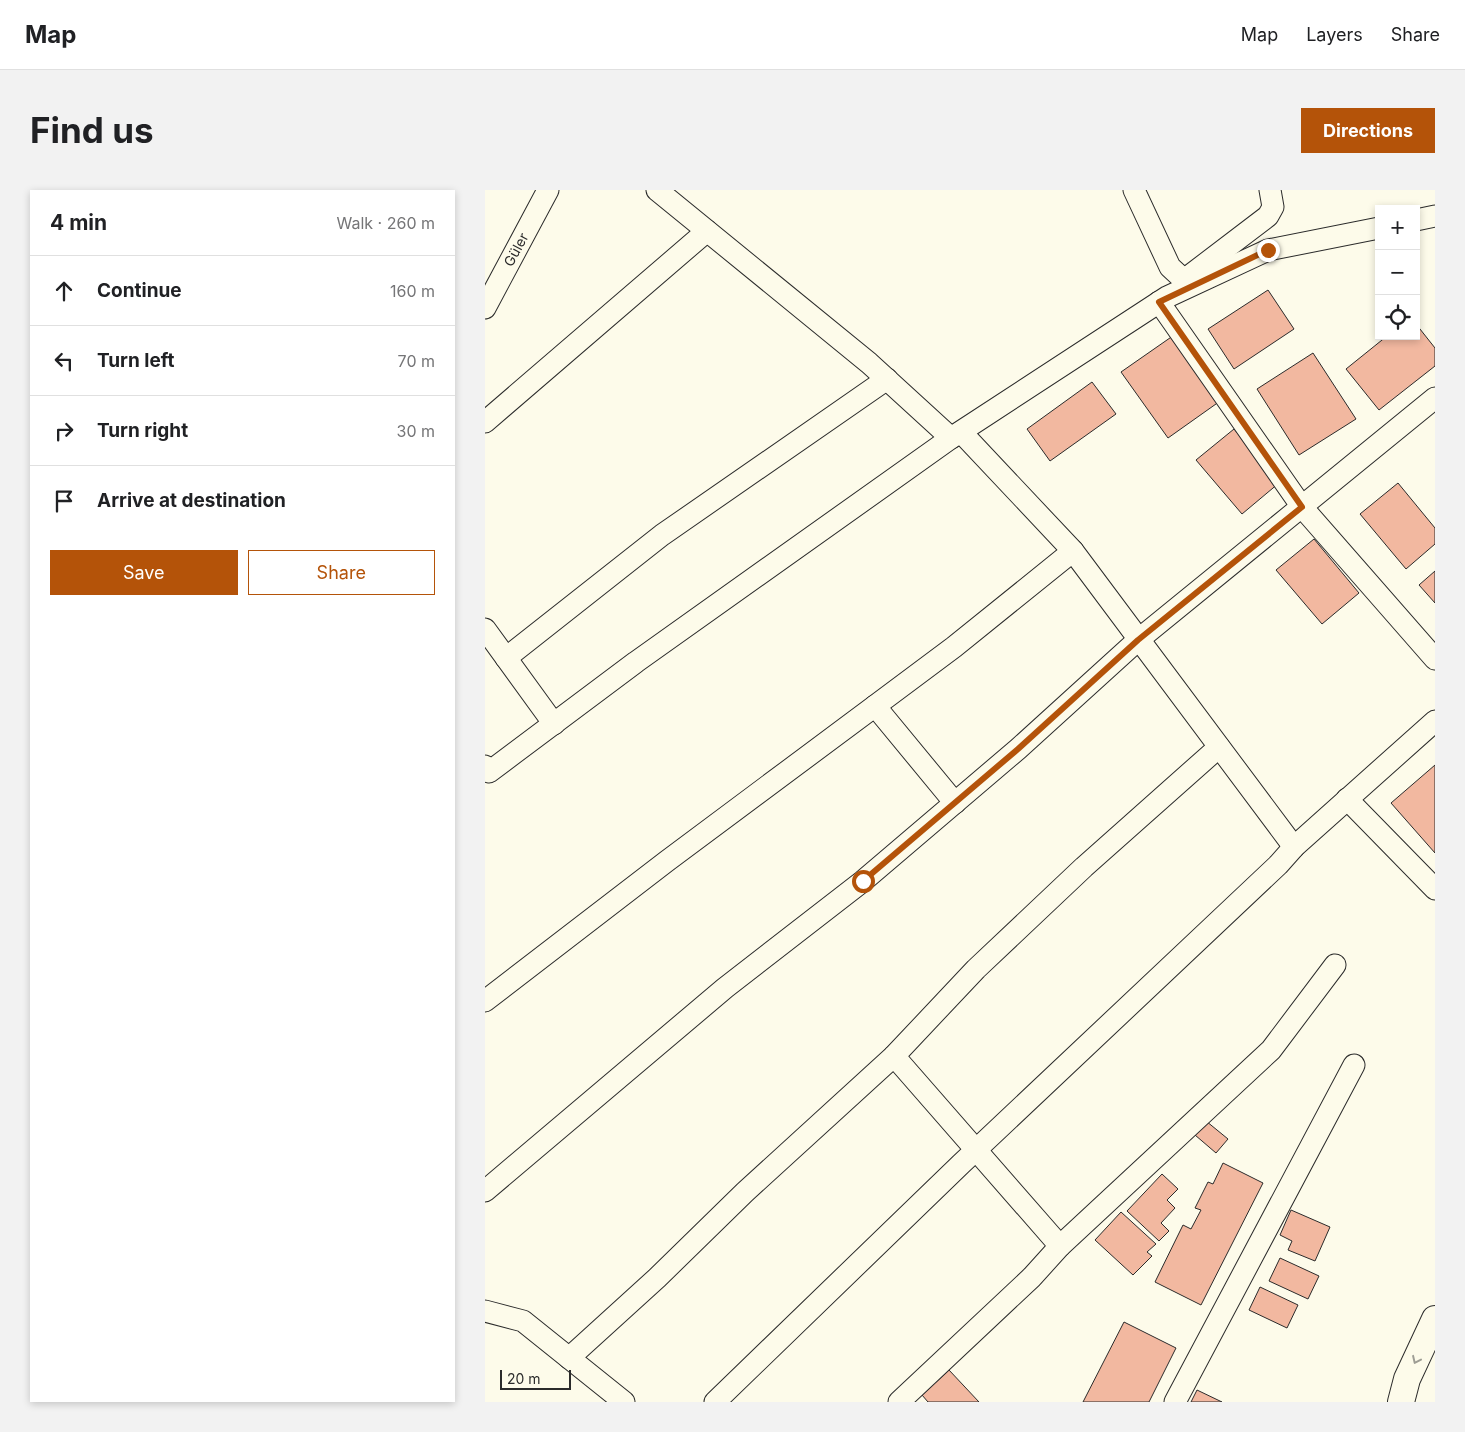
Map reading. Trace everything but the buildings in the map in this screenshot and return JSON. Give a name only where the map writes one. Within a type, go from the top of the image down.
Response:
[{"type":"street","name":"Güler","points":[[485,308],[548,190]]},
{"type":"street","points":[[657,190],[956,435],[1073,551],[1294,847]]},
{"type":"street","points":[[1133,190],[1170,267],[1185,280],[1268,216],[1273,207],[1271,190]]},
{"type":"street","points":[[1420,219],[1435,216]]},
{"type":"street","points":[[485,766],[489,772],[644,656],[956,435],[1159,302],[1268,250],[1375,229]]},
{"type":"street","points":[[485,422],[707,231]]},
{"type":"street","points":[[1159,302],[1302,507],[1435,658]]},
{"type":"street","points":[[506,658],[662,535],[887,379]]},
{"type":"street","points":[[485,1191],[725,988],[863,881],[955,803],[1138,640],[1435,398]]},
{"type":"street","points":[[485,1001],[667,861],[954,647],[1073,551]]},
{"type":"street","points":[[485,630],[554,724]]},
{"type":"street","points":[[875,706],[955,803]]},
{"type":"street","points":[[715,1402],[977,1149],[1278,865],[1294,847],[1435,721]]},
{"type":"street","points":[[569,1358],[657,1278],[745,1192],[894,1056],[976,968],[1084,867],[1219,747]]},
{"type":"street","points":[[1347,799],[1435,888]]},
{"type":"street","points":[[899,1402],[1032,1277],[1060,1246],[1271,1050],[1335,965]]},
{"type":"street","points":[[894,1056],[1060,1246]]},
{"type":"street","points":[[1175,1402],[1354,1065]]},
{"type":"street","points":[[485,1311],[523,1321],[624,1402]]},
{"type":"street","points":[[1401,1402],[1407,1379],[1435,1319]]},
{"type":"route","points":[[863,881],[1018,749],[1138,640],[1302,507],[1159,302],[1268,250]]}]
